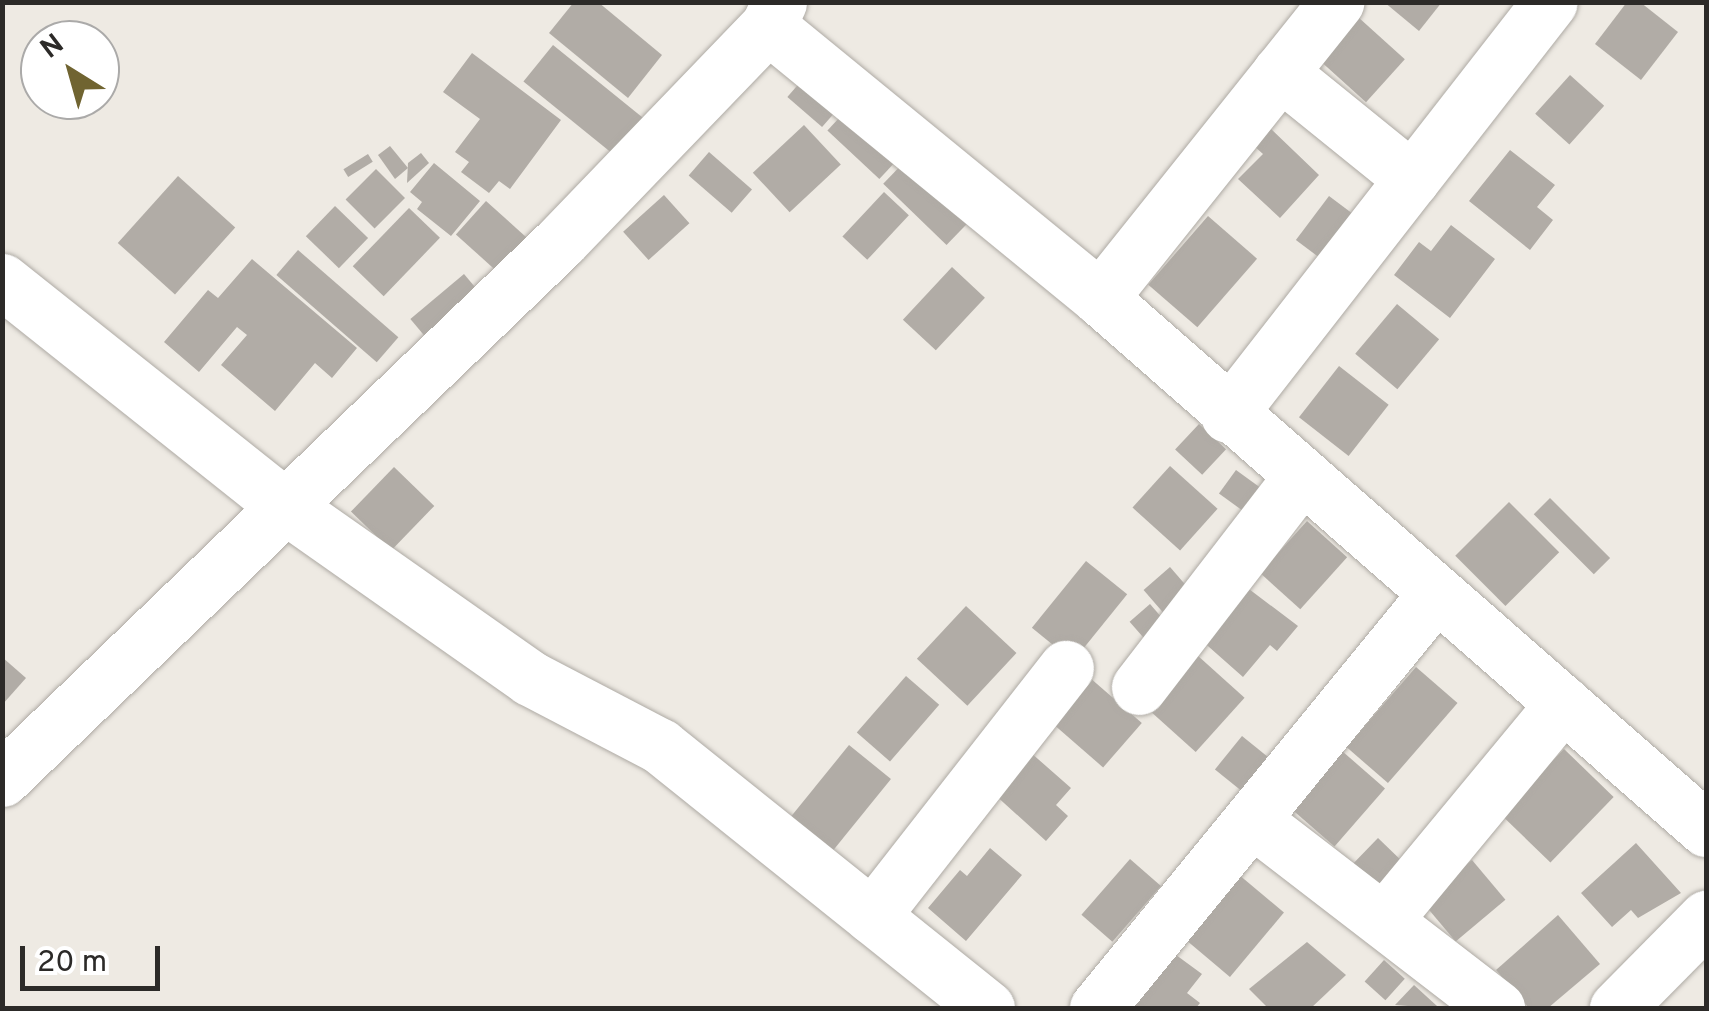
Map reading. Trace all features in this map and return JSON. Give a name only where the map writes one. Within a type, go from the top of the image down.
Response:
[{"type":"street","points":[[1100,298],[1336,2]]},
{"type":"street","points":[[1228,415],[1550,2]]},
{"type":"street","points":[[2,779],[560,242],[777,25],[1100,298],[1434,596],[1706,829]]},
{"type":"street","points":[[1280,72],[1412,179]]},
{"type":"street","points":[[2,281],[284,504],[530,678],[660,746],[987,1008]]},
{"type":"street","points":[[1138,687],[1301,477]]},
{"type":"street","points":[[1097,1008],[1254,821],[1434,596]]},
{"type":"street","points":[[872,916],[1066,668]]},
{"type":"street","points":[[1384,920],[1563,704]]},
{"type":"street","points":[[1254,821],[1497,1008]]},
{"type":"street","points":[[1618,1008],[1706,918]]},
{"type":"building","points":[[574,2],[598,2],[662,55],[628,98],[549,33]]},
{"type":"building","points":[[1384,2],[1442,2],[1419,31]]},
{"type":"building","points":[[1627,2],[1640,2],[1678,32],[1641,80],[1595,44]]},
{"type":"building","points":[[1358,17],[1405,59],[1366,102],[1319,60]]},
{"type":"building","points":[[553,45],[645,119],[615,156],[523,82]]},
{"type":"building","points":[[472,53],[561,120],[510,189],[499,181],[489,193],[461,172],[469,162],[455,152],[480,119],[443,92]]},
{"type":"building","points":[[809,72],[844,102],[822,127],[787,97]]},
{"type":"building","points":[[1570,75],[1604,106],[1569,144],[1535,114]]},
{"type":"building","points":[[854,102],[906,150],[879,179],[827,131]]},
{"type":"building","points":[[804,125],[841,164],[790,212],[753,173]]},
{"type":"building","points":[[1270,128],[1319,175],[1280,218],[1238,179],[1263,154],[1254,146]]},
{"type":"building","points":[[390,146],[408,168],[395,179],[378,155]]},
{"type":"building","points":[[1510,150],[1555,185],[1537,207],[1553,220],[1530,250],[1469,201]]},
{"type":"building","points":[[709,152],[752,189],[732,213],[689,175]]},
{"type":"building","points":[[421,153],[429,163],[407,183],[408,163]]},
{"type":"building","points":[[368,154],[373,162],[348,177],[343,169]]},
{"type":"building","points":[[911,155],[974,216],[947,245],[883,184]]},
{"type":"building","points":[[434,163],[480,201],[451,236],[417,209],[422,202],[410,192]]},
{"type":"building","points":[[376,169],[405,198],[375,228],[346,199]]},
{"type":"building","points":[[178,176],[235,228],[175,294],[118,243]]},
{"type":"building","points":[[884,192],[909,215],[867,260],[842,237]]},
{"type":"building","points":[[664,195],[689,223],[649,260],[623,232]]},
{"type":"building","points":[[1329,196],[1359,219],[1326,263],[1296,240]]},
{"type":"building","points":[[486,201],[532,242],[502,276],[456,234]]},
{"type":"building","points":[[335,206],[368,238],[339,268],[306,236]]},
{"type":"building","points":[[409,208],[440,238],[384,296],[353,266]]},
{"type":"building","points":[[1208,216],[1257,259],[1197,327],[1148,285]]},
{"type":"building","points":[[1451,225],[1495,259],[1450,318],[1394,275],[1419,242],[1431,251]]},
{"type":"building","points":[[298,250],[398,337],[377,362],[276,275]]},
{"type":"building","points":[[252,259],[357,348],[332,378],[315,363],[275,411],[221,365],[247,335],[237,327],[199,372],[164,342],[208,290],[218,298]]},
{"type":"building","points":[[952,267],[985,298],[936,350],[903,320]]},
{"type":"building","points":[[464,274],[484,298],[430,343],[410,319]]},
{"type":"building","points":[[1397,304],[1439,339],[1397,389],[1355,354]]},
{"type":"building","points":[[1339,366],[1389,405],[1349,456],[1299,417]]},
{"type":"building","points":[[1199,424],[1226,449],[1202,475],[1175,450]]},
{"type":"building","points":[[1170,466],[1218,509],[1180,550],[1133,508]]},
{"type":"building","points":[[394,467],[434,506],[391,550],[351,512]]},
{"type":"building","points":[[1236,470],[1271,495],[1254,519],[1219,493]]},
{"type":"building","points":[[1550,498],[1610,558],[1594,574],[1534,514]]},
{"type":"building","points":[[1509,502],[1559,552],[1505,606],[1455,556]]},
{"type":"building","points":[[1307,521],[1347,557],[1300,609],[1260,573]]},
{"type":"building","points":[[1086,561],[1127,594],[1073,661],[1032,628]]},
{"type":"building","points":[[1170,567],[1193,593],[1167,616],[1144,590]]},
{"type":"building","points":[[1245,586],[1298,626],[1277,651],[1270,645],[1243,677],[1200,639]]},
{"type":"building","points":[[1150,604],[1168,625],[1148,643],[1130,622]]},
{"type":"building","points":[[966,606],[1016,653],[967,706],[917,659]]},
{"type":"building","points":[[1197,655],[1245,698],[1196,752],[1148,709]]},
{"type":"building","points":[[2,657],[26,678],[2,705]]},
{"type":"building","points":[[1416,667],[1458,703],[1388,783],[1346,747]]},
{"type":"building","points":[[906,676],[939,705],[890,761],[857,733]]},
{"type":"building","points":[[1089,677],[1142,723],[1103,767],[1050,722]]},
{"type":"building","points":[[1242,736],[1278,765],[1251,798],[1215,769]]},
{"type":"building","points":[[849,745],[891,779],[832,852],[790,818]]},
{"type":"building","points":[[1564,749],[1614,797],[1550,862],[1501,814]]},
{"type":"building","points":[[1342,751],[1385,788],[1335,847],[1291,809]]},
{"type":"building","points":[[1030,752],[1071,788],[1056,805],[1068,816],[1046,841],[993,793]]},
{"type":"building","points":[[1378,838],[1404,863],[1373,895],[1347,870]]},
{"type":"building","points":[[1636,843],[1681,893],[1638,918],[1631,910],[1612,927],[1581,893]]},
{"type":"building","points":[[990,848],[1022,875],[966,941],[928,908],[960,870],[967,876]]},
{"type":"building","points":[[1130,859],[1161,886],[1112,942],[1081,915]]},
{"type":"building","points":[[1472,860],[1505,900],[1456,942],[1422,902]]},
{"type":"building","points":[[1238,874],[1284,913],[1230,977],[1184,938]]},
{"type":"building","points":[[1558,915],[1600,964],[1548,1008],[1529,1008],[1496,970]]},
{"type":"building","points":[[1307,942],[1346,975],[1311,1008],[1268,1008],[1249,989]]},
{"type":"building","points":[[1172,952],[1202,974],[1187,993],[1200,1003],[1196,1008],[1129,1008]]},
{"type":"building","points":[[1384,960],[1405,979],[1385,1000],[1365,982]]},
{"type":"building","points":[[1414,985],[1437,1006],[1395,1005]]}]
